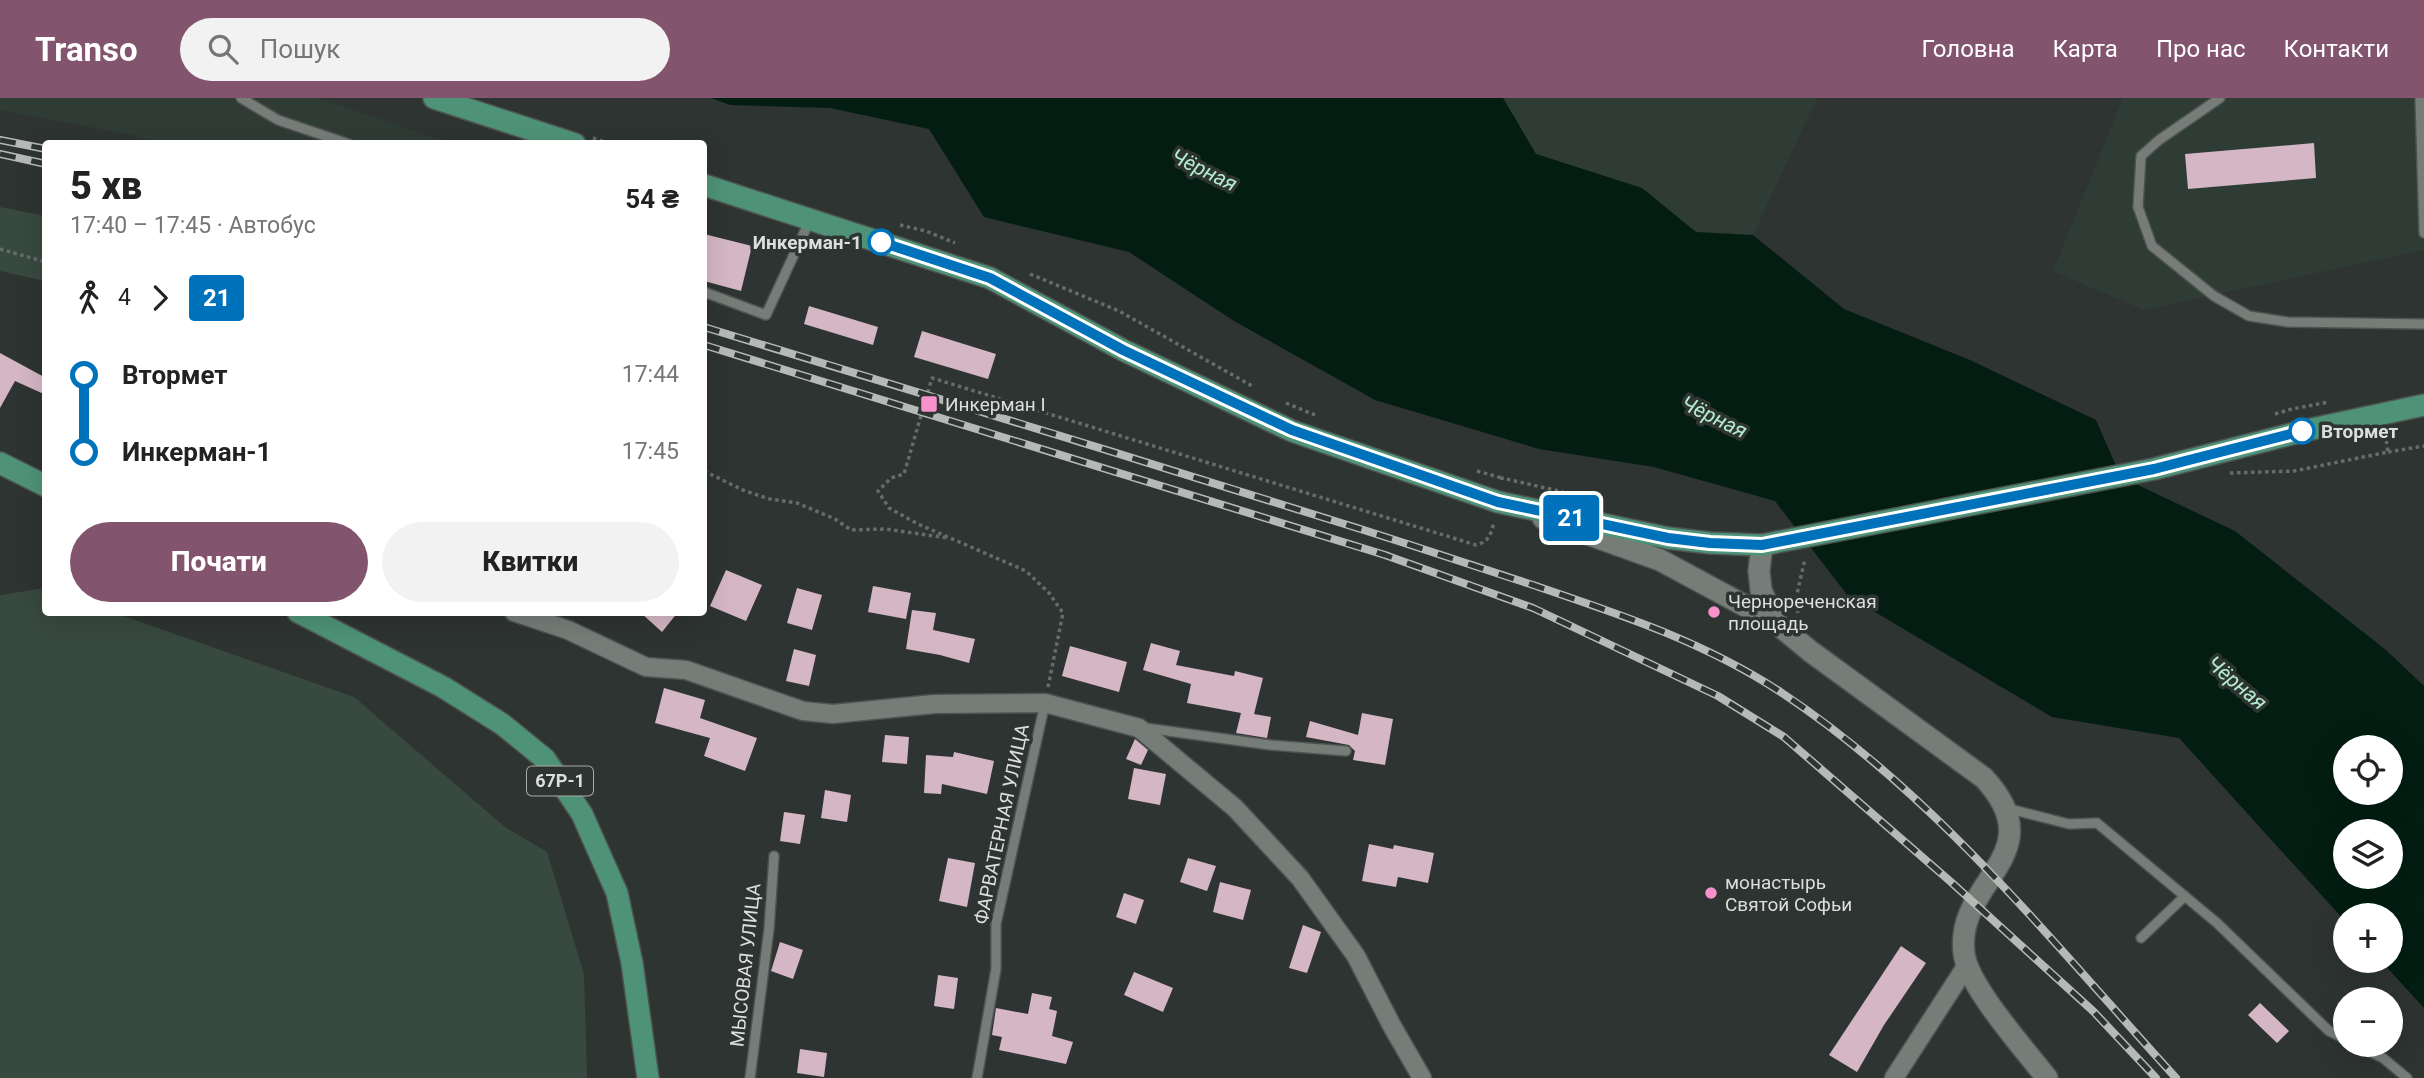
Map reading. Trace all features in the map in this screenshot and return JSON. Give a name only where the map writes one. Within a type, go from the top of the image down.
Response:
[{"type":"main road","points":[[439,99],[563,140]]},
{"type":"main road","points":[[707,186],[990,278],[1123,350],[1292,430],[1660,560],[1775,622],[1810,651],[1984,778],[1997,792],[2010,820],[2007,848],[1967,922],[1964,938],[1967,965],[2000,1018],[2047,1078]]},
{"type":"main road","points":[[1498,502],[1668,538],[1762,545],[2154,469],[2307,430],[2424,405]]},
{"type":"main road","points":[[0,463],[42,484]]},
{"type":"main road","points":[[1762,545],[1759,571],[1761,590],[1775,622]]},
{"type":"main road","name":"67Р-1","points":[[306,616],[443,687],[502,724],[545,759],[582,814],[617,893],[632,963],[648,1078]]},
{"type":"street","points":[[526,616],[568,630],[646,667],[686,670],[803,711],[833,714],[934,704],[1045,703],[1139,728],[1235,808],[1300,878],[1356,956],[1422,1078]]},
{"type":"street","points":[[1894,1078],[1967,965]]},
{"type":"lane","points":[[241,98],[278,120],[337,140]]},
{"type":"lane","points":[[2220,98],[2159,140],[2141,156],[2138,207],[2151,246],[2214,296],[2249,316],[2288,322],[2424,324]]},
{"type":"lane","points":[[2420,98],[2424,233]]},
{"type":"lane","points":[[707,293],[766,315],[810,220]]},
{"type":"lane","name":"ФАРВАТЕРНАЯ УЛИЦА","points":[[977,1078],[996,969],[996,924],[1045,703]]},
{"type":"lane","points":[[1139,728],[1346,751]]},
{"type":"lane","points":[[2006,808],[2069,824],[2097,823],[2217,923],[2333,1033]]},
{"type":"lane","name":"МЫСОВАЯ УЛИЦА","points":[[750,1078],[769,929],[774,856]]},
{"type":"lane","points":[[2141,938],[2185,896]]},
{"type":"lane","points":[[2381,1057],[2407,1078]]},
{"type":"path","points":[[0,249],[42,261]]},
{"type":"path","points":[[1045,703],[1063,613],[1049,593],[1026,571],[918,524],[889,508],[878,491],[891,478],[904,474],[932,378],[936,377],[1476,545],[1491,536],[1502,478],[1565,493]]},
{"type":"path","points":[[2382,414],[2388,452]]},
{"type":"path","points":[[2229,472],[2294,471],[2424,446]]},
{"type":"path","points":[[707,472],[745,491],[770,499],[797,503],[835,519],[851,530],[886,529],[957,539]]},
{"type":"shaded area","points":[[0,98],[319,98],[441,140],[151,140],[0,110]]},
{"type":"shaded area","points":[[1503,98],[1817,98],[1753,235],[1696,232],[1642,188],[1536,154]]},
{"type":"shaded area","points":[[2123,98],[2424,98],[2424,250],[2144,310],[2053,271]]},
{"type":"shaded area","points":[[0,207],[42,215],[42,280],[0,271]]},
{"type":"shaded area","points":[[42,588],[42,616],[124,616],[354,697],[505,827],[547,852],[584,974],[587,1078],[0,1078],[0,595]]},
{"type":"water","name":"Чёрная","points":[[711,98],[1503,98],[1536,154],[1642,188],[1696,232],[1753,235],[1844,309],[1970,360],[2096,420],[2121,477],[2235,531],[2386,650],[2424,686],[2424,1008],[2392,973],[2403,973],[2403,903],[2333,903],[2333,908],[2179,738],[2052,717],[1848,596],[1775,501],[1654,467],[1539,449],[1375,400],[1234,321],[1129,252],[984,217],[929,129],[830,108],[730,105]]},
{"type":"building","points":[[2314,143],[2316,178],[2188,189],[2185,154]]},
{"type":"building","points":[[707,235],[752,246],[741,291],[707,282]]},
{"type":"building","points":[[809,306],[878,327],[873,345],[804,324]]},
{"type":"building","points":[[922,331],[996,354],[988,379],[914,357]]},
{"type":"building","points":[[0,353],[42,376],[42,393],[15,381],[0,408]]},
{"type":"building","points":[[726,570],[762,585],[746,621],[710,606]]},
{"type":"building","points":[[873,586],[911,593],[906,619],[868,612]]},
{"type":"building","points":[[797,588],[822,595],[812,630],[787,623]]},
{"type":"building","points":[[912,610],[936,613],[933,630],[975,639],[969,663],[906,649]]},
{"type":"building","points":[[644,616],[675,616],[662,632]]},
{"type":"building","points":[[1151,643],[1180,651],[1176,665],[1234,676],[1235,671],[1263,678],[1254,714],[1271,717],[1267,738],[1236,733],[1241,713],[1187,703],[1191,684],[1143,670]]},
{"type":"building","points":[[1070,646],[1127,662],[1119,692],[1062,676]]},
{"type":"building","points":[[794,649],[816,655],[809,686],[786,681]]},
{"type":"building","points":[[664,688],[705,700],[700,718],[757,738],[745,771],[704,756],[710,738],[655,723]]},
{"type":"building","points":[[1362,713],[1393,719],[1385,765],[1353,760],[1355,751],[1349,745],[1306,737],[1310,721],[1358,735]]},
{"type":"building","points":[[885,735],[909,737],[907,764],[882,762]]},
{"type":"building","points":[[1135,739],[1148,750],[1141,765],[1126,759]]},
{"type":"building","points":[[954,752],[994,761],[987,794],[942,784],[941,794],[924,793],[926,755],[953,757]]},
{"type":"building","points":[[1134,768],[1166,774],[1160,805],[1128,799]]},
{"type":"building","points":[[825,790],[851,795],[847,822],[821,818]]},
{"type":"building","points":[[784,812],[805,815],[800,844],[780,841]]},
{"type":"building","points":[[1369,844],[1393,849],[1394,845],[1434,853],[1428,883],[1398,877],[1396,887],[1362,881]]},
{"type":"building","points":[[948,858],[975,863],[967,907],[939,901]]},
{"type":"building","points":[[1188,858],[1216,866],[1207,891],[1180,882]]},
{"type":"building","points":[[1220,882],[1251,890],[1243,920],[1213,912]]},
{"type":"building","points":[[1124,893],[1144,900],[1136,924],[1116,917]]},
{"type":"building","points":[[1303,925],[1321,932],[1307,973],[1289,968]]},
{"type":"building","points":[[780,942],[803,950],[793,979],[771,971]]},
{"type":"building","points":[[1901,946],[1926,963],[1884,1025],[1857,1072],[1829,1055]]},
{"type":"building","points":[[1134,972],[1173,988],[1163,1012],[1124,995]]},
{"type":"building","points":[[938,975],[958,978],[954,1009],[934,1006]]},
{"type":"building","points":[[1032,993],[1052,997],[1049,1009],[1057,1011],[1052,1036],[1073,1042],[1066,1064],[999,1050],[1002,1037],[992,1035],[996,1008],[1028,1014]]},
{"type":"building","points":[[2260,1003],[2289,1031],[2277,1043],[2248,1015]]},
{"type":"building","points":[[800,1049],[827,1053],[824,1077],[797,1073]]},
{"type":"railway","points":[[0,140],[42,148]]},
{"type":"railway","points":[[0,154],[42,163]]},
{"type":"railway","points":[[707,328],[1411,545],[1629,618],[1723,659],[1782,693],[1838,733],[1891,777],[2038,923],[2176,1078]]},
{"type":"railway","points":[[707,346],[1385,555],[1533,608],[1718,696],[1784,737],[1951,882],[2093,1011],[2156,1078]]},
{"type":"bus line","name":"21","points":[[881,242],[990,278],[1123,350],[1292,430],[1498,502],[1668,538],[1762,545],[2154,469],[2302,431]]},
{"type":"place","name":"Инкерман-1","points":[[881,242]]},
{"type":"place","name":"Инкерман I","points":[[929,404]]},
{"type":"place","name":"Втормет","points":[[2302,431]]},
{"type":"place","name":"Чернореченская площадь","points":[[1714,612]]},
{"type":"place","name":"монастырь Святой Софьи","points":[[1711,893]]}]
